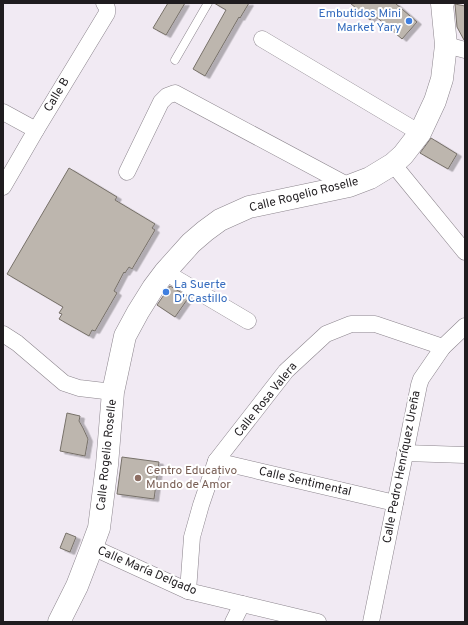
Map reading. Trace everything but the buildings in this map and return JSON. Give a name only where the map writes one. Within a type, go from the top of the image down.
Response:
[{"type":"street","name":"Calle B","points":[[3,187],[107,13],[107,8],[104,3]]},
{"type":"street","name":"Calle Rogelio Roselle","points":[[59,622],[77,586],[99,528],[107,465],[113,392],[125,336],[138,312],[165,272],[191,243],[205,230],[220,220],[248,208],[350,186],[370,178],[393,164],[403,155],[420,133],[435,101],[442,79],[455,48],[442,3]]},
{"type":"street","points":[[262,39],[420,133]]},
{"type":"street","points":[[128,172],[161,102],[167,96],[175,93],[350,186]]},
{"type":"street","points":[[3,112],[36,130]]},
{"type":"street","points":[[393,164],[465,252]]},
{"type":"street","points":[[165,272],[248,321]]},
{"type":"street","name":"Calle Rosa Valera","points":[[188,591],[192,537],[216,461],[286,371],[326,334],[351,324],[375,324],[444,347]]},
{"type":"street","name":"Calle Pedro Henríquez Ureña","points":[[371,622],[419,385],[421,379],[444,347],[465,326]]},
{"type":"street","points":[[3,334],[17,343],[64,383],[79,388],[113,392]]},
{"type":"street","points":[[405,453],[465,455]]},
{"type":"street","name":"Calle Sentimental","points":[[216,461],[395,504]]},
{"type":"street","name":"Calle María Delgado","points":[[92,547],[188,591],[318,622]]},
{"type":"street","points":[[234,622],[242,604]]},
{"type":"lane","points":[[175,60],[208,3]]},
{"type":"place","name":"Embutidos Mini Market Yary","points":[[409,21]]},
{"type":"place","name":"La Suerte D' Castillo","points":[[166,292]]},
{"type":"place","name":"Centro Educativo Mundo de Amor","points":[[138,478]]}]
